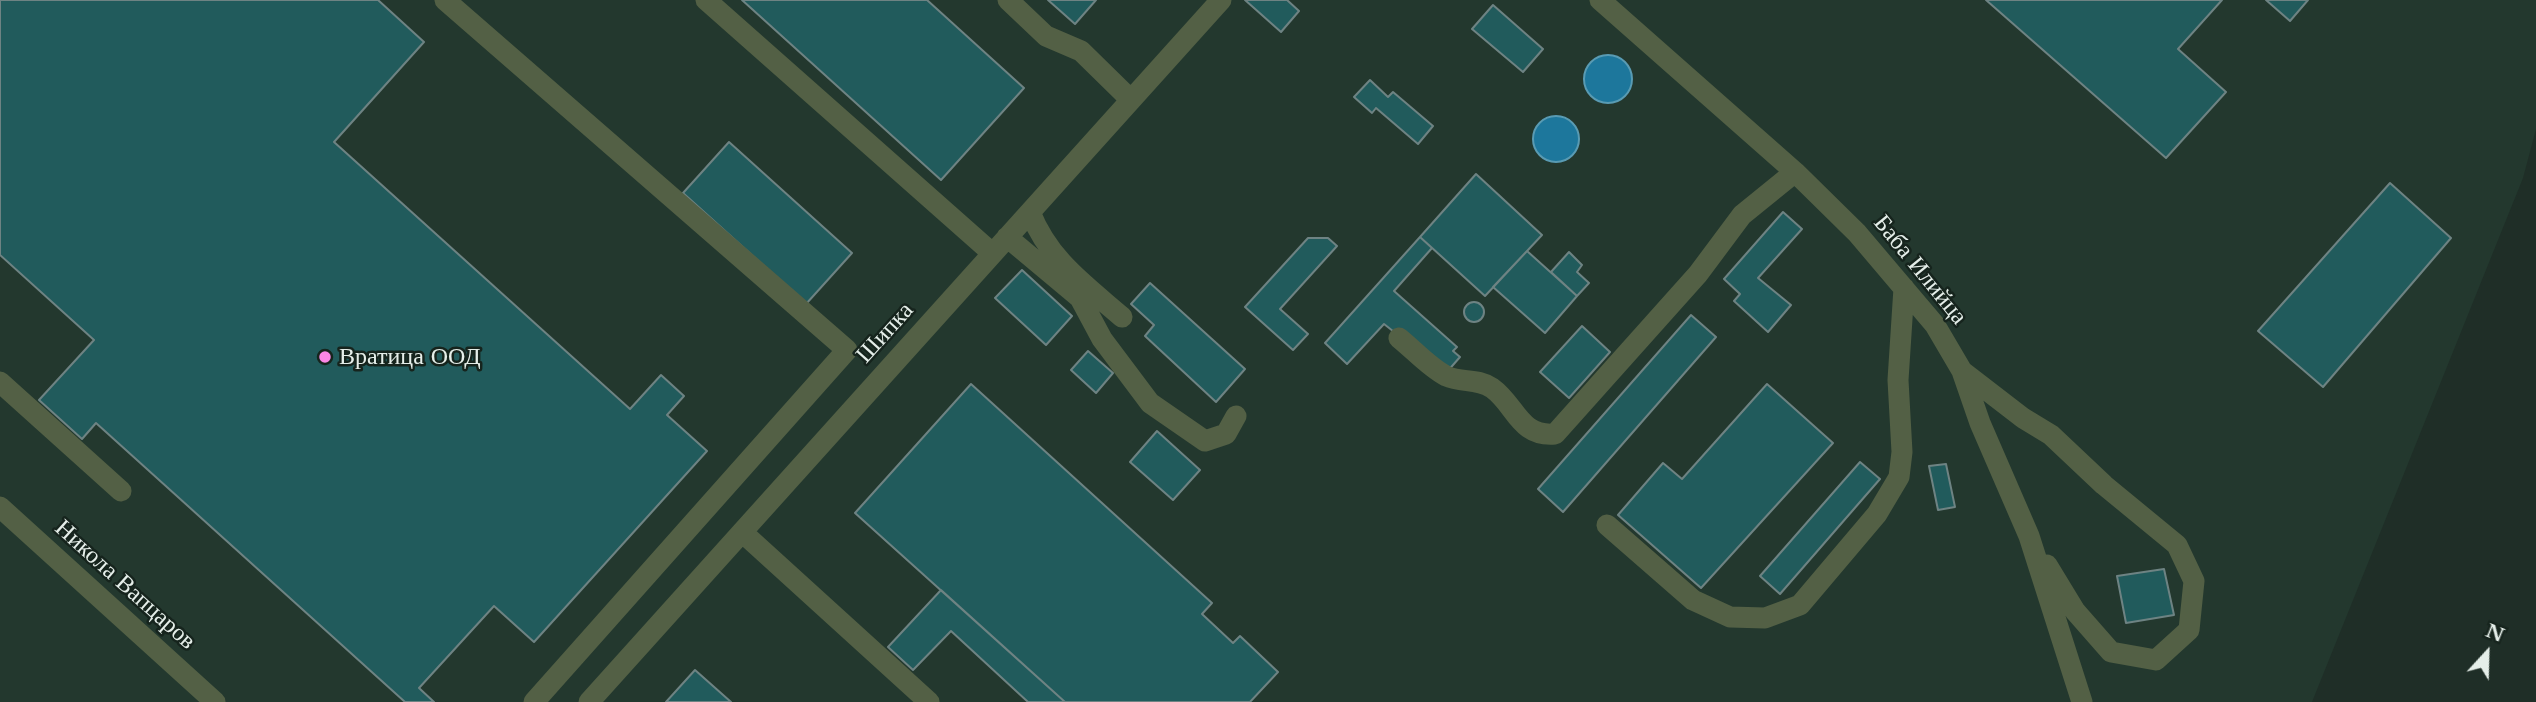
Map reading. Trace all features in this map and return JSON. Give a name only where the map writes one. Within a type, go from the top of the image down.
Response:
[{"type":"street","points":[[445,0],[847,350],[534,702]]},
{"type":"street","points":[[706,0],[992,253]]},
{"type":"street","points":[[1008,0],[1046,36],[1082,51],[1130,100]]},
{"type":"street","name":"Шипка","points":[[589,702],[1221,0]]},
{"type":"street","name":"Баба Илийца","points":[[1600,0],[1795,172],[1857,233],[1935,325],[1962,371],[1980,423],[2029,536],[2081,702]]},
{"type":"street","points":[[1399,338],[1445,375],[1460,380],[1479,380],[1495,390],[1529,430],[1542,435],[1555,434],[1698,274],[1742,215],[1795,172]]},
{"type":"street","points":[[1030,212],[1041,239],[1057,260],[1122,317]]},
{"type":"street","points":[[1007,237],[1080,298],[1102,340],[1150,403],[1205,442],[1226,435],[1236,416]]},
{"type":"street","points":[[1607,525],[1693,600],[1730,617],[1765,618],[1800,605],[1877,514],[1899,477],[1902,452],[1898,380],[1903,288]]},
{"type":"street","points":[[1962,371],[2023,418],[2051,435],[2104,485],[2177,545],[2194,581],[2189,630],[2156,660],[2111,652],[2075,611],[2029,536]]},
{"type":"street","points":[[0,383],[121,491]]},
{"type":"street","name":"Никола Вапцаров","points":[[0,507],[215,702]]},
{"type":"street","points":[[742,532],[929,702]]},
{"type":"shaded area","points":[[0,0],[2536,0],[2536,129],[2523,178],[2312,702],[0,702]]},
{"type":"water","points":[[1608,55],[1625,62],[1632,79],[1625,96],[1608,103],[1591,96],[1584,79],[1591,62]]},
{"type":"water","points":[[1556,116],[1572,123],[1579,139],[1572,155],[1556,162],[1540,155],[1533,139],[1540,123]]},
{"type":"building","name":"Вратица ООД","points":[[0,0],[378,0],[424,42],[334,142],[630,409],[661,375],[684,396],[667,415],[707,451],[534,642],[494,606],[419,688],[434,702],[405,702],[96,423],[82,439],[39,400],[94,340],[0,255]]},
{"type":"building","points":[[742,0],[927,0],[1024,88],[941,180]]},
{"type":"building","points":[[1048,0],[1096,0],[1075,24]]},
{"type":"building","points":[[1245,0],[1287,0],[1299,11],[1281,32]]},
{"type":"building","points":[[1986,0],[2222,0],[2178,49],[2226,92],[2166,158]]},
{"type":"building","points":[[2266,0],[2308,0],[2290,21]]},
{"type":"building","points":[[1493,5],[1543,49],[1523,72],[1472,29]]},
{"type":"building","points":[[1370,80],[1388,97],[1393,92],[1433,126],[1418,144],[1376,108],[1372,113],[1354,97]]},
{"type":"building","points":[[729,142],[852,253],[806,304],[683,193]]},
{"type":"building","points":[[1476,174],[1542,235],[1485,296],[1420,237]]},
{"type":"building","points":[[2390,183],[2451,238],[2323,387],[2258,331]]},
{"type":"building","points":[[1783,212],[1802,229],[1758,278],[1791,305],[1768,332],[1734,301],[1740,294],[1724,279]]},
{"type":"building","points":[[1420,237],[1432,248],[1394,291],[1457,347],[1453,351],[1460,357],[1446,373],[1384,324],[1347,364],[1325,343]]},
{"type":"building","points":[[1308,238],[1328,238],[1337,246],[1280,309],[1308,334],[1293,350],[1245,307]]},
{"type":"building","points":[[1527,251],[1577,296],[1545,333],[1493,287]]},
{"type":"building","points":[[1569,252],[1582,265],[1577,272],[1589,283],[1577,296],[1551,272]]},
{"type":"building","points":[[1022,270],[1072,316],[1046,345],[995,298]]},
{"type":"building","points":[[1150,283],[1245,369],[1216,402],[1145,336],[1154,325],[1131,304]]},
{"type":"building","points":[[1474,302],[1481,305],[1484,312],[1481,319],[1474,322],[1467,319],[1464,312],[1467,305]]},
{"type":"building","points":[[1691,315],[1716,337],[1563,512],[1538,489]]},
{"type":"building","points":[[1582,326],[1610,352],[1569,398],[1540,372]]},
{"type":"building","points":[[1088,351],[1113,373],[1096,393],[1071,370]]},
{"type":"building","points":[[971,384],[1212,603],[1202,614],[1233,643],[1240,636],[1278,672],[1250,702],[1065,702],[855,513]]},
{"type":"building","points":[[1767,384],[1833,443],[1701,588],[1618,515],[1663,463],[1682,479]]},
{"type":"building","points":[[1157,431],[1200,470],[1173,500],[1130,462]]},
{"type":"building","points":[[1860,462],[1880,479],[1780,594],[1760,576]]},
{"type":"building","points":[[1946,464],[1955,507],[1938,510],[1929,466]]},
{"type":"building","points":[[2164,569],[2174,615],[2126,623],[2117,576]]},
{"type":"building","points":[[941,590],[1065,702],[1028,702],[951,631],[913,670],[888,647]]},
{"type":"building","points":[[695,670],[731,702],[666,702]]},
{"type":"place","name":"Вратица ООД","points":[[325,357]]}]
